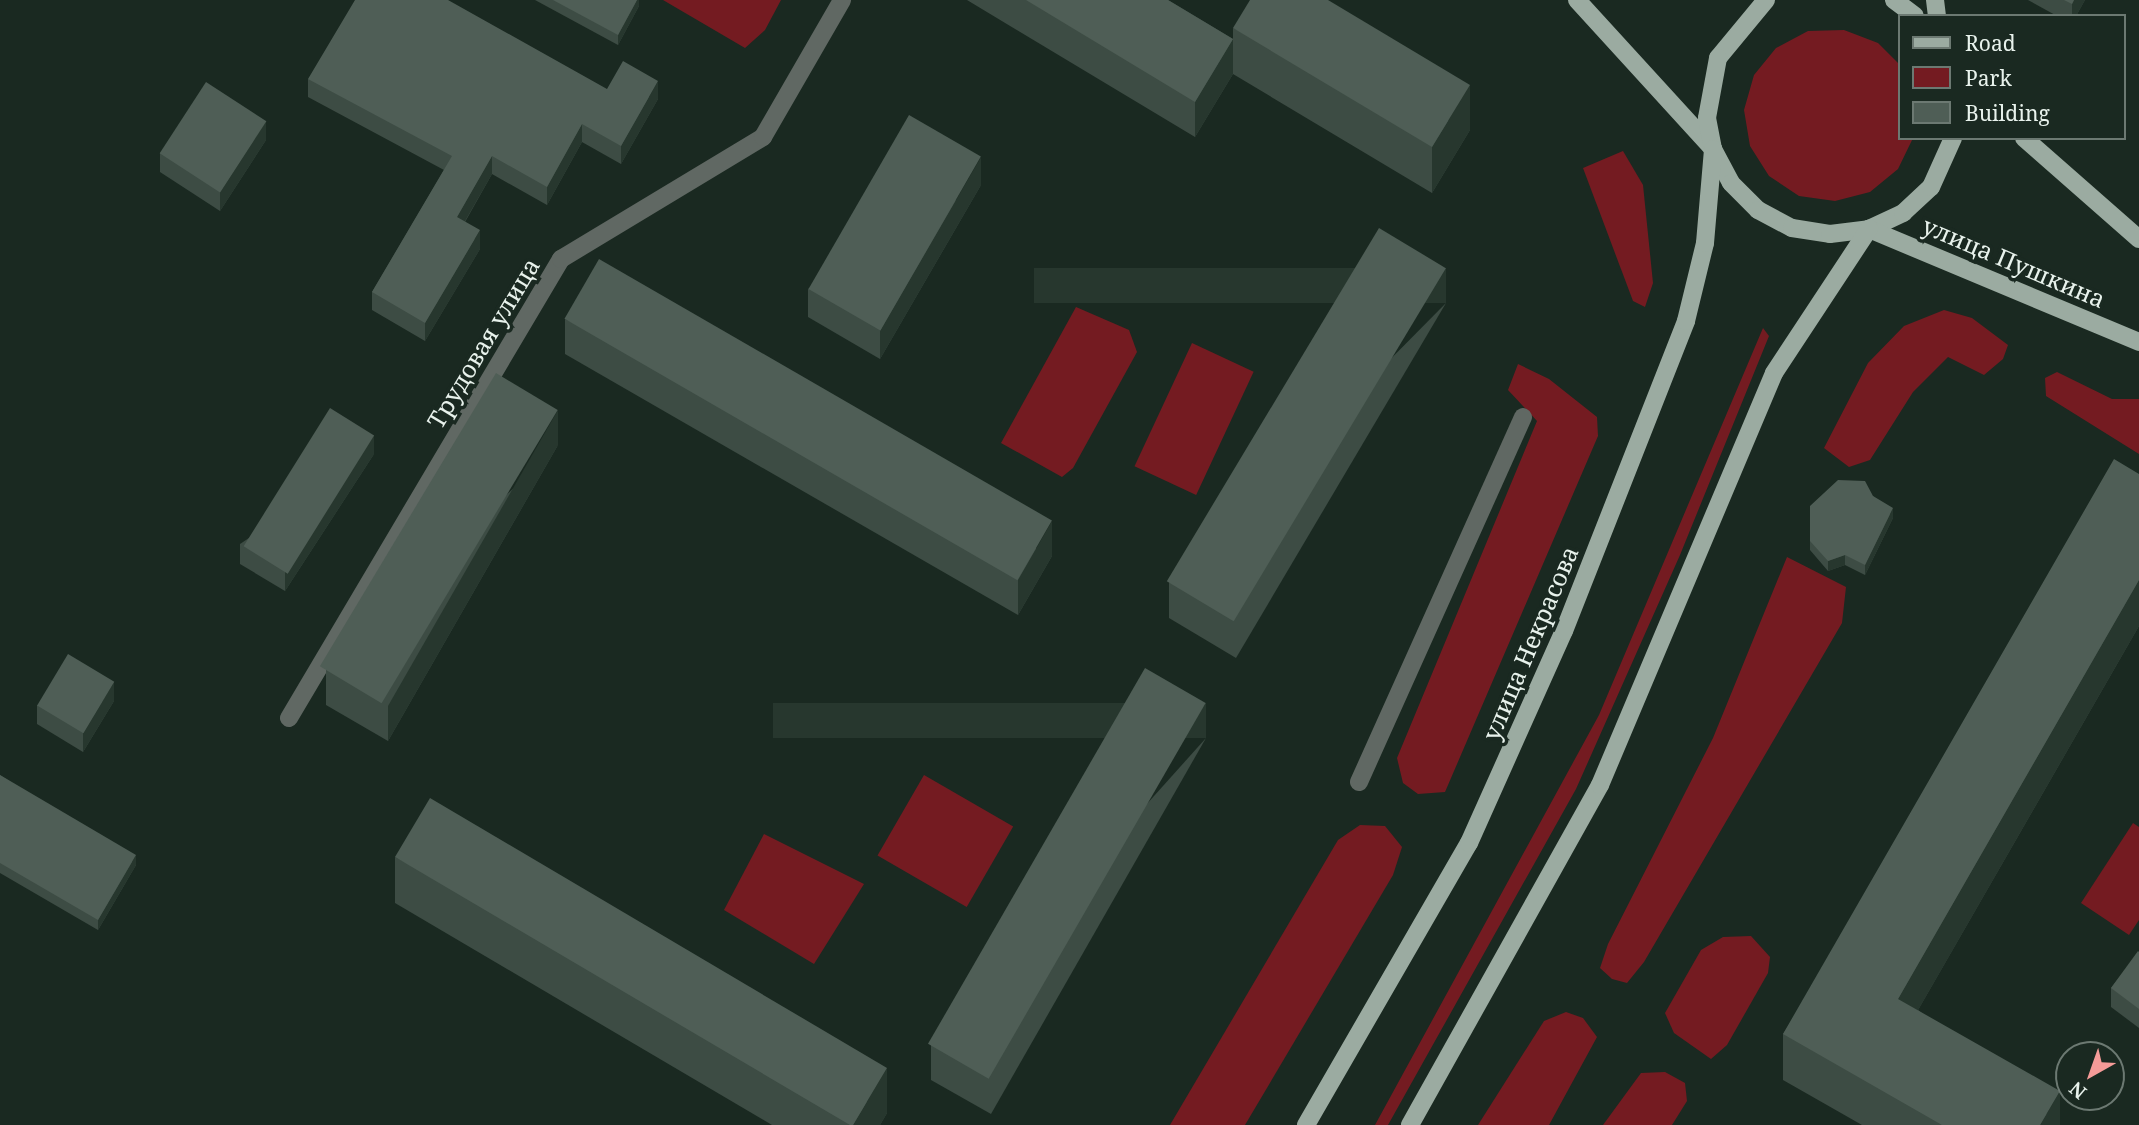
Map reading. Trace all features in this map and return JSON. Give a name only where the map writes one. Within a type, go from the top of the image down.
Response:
[{"type":"main road","points":[[1577,0],[1713,149],[1740,192],[1792,228],[1830,234],[1868,229],[1903,213],[1931,187],[1952,140]]},
{"type":"main road","points":[[1713,149],[1707,118],[1718,58],[1766,0]]},
{"type":"main road","points":[[1894,0],[1912,14]]},
{"type":"main road","points":[[2026,140],[2139,239]]},
{"type":"main road","name":"улица Некрасова","points":[[1306,1125],[1469,843],[1564,631],[1686,321],[1705,243],[1713,149]]},
{"type":"main road","points":[[1410,1125],[1600,785],[1774,373],[1868,229]]},
{"type":"main road","name":"улица Пушкина","points":[[1868,229],[2139,342]]},
{"type":"street","name":"Трудовая улица","points":[[289,718],[561,259],[763,137],[842,0]]},
{"type":"street","points":[[1359,782],[1524,417]]},
{"type":"green space","points":[[663,0],[781,0],[765,30],[745,48]]},
{"type":"green space","points":[[1844,30],[1878,43],[1898,63],[1898,140],[1912,140],[1898,169],[1870,192],[1835,201],[1799,196],[1769,176],[1750,146],[1744,110],[1754,75],[1776,48],[1808,31]]},
{"type":"green space","points":[[1623,151],[1643,185],[1653,283],[1645,307],[1633,301],[1583,168]]},
{"type":"green space","points":[[1076,307],[1129,330],[1137,352],[1073,468],[1062,477],[1001,443]]},
{"type":"green space","points":[[1944,310],[1972,318],[2008,345],[2003,359],[1984,375],[1948,357],[1913,392],[1870,460],[1849,467],[1824,448],[1868,363],[1904,326]]},
{"type":"green space","points":[[1763,328],[1769,336],[1680,555],[1576,789],[1388,1125],[1375,1125],[1599,715]]},
{"type":"green space","points":[[1192,343],[1254,372],[1196,495],[1135,466]]},
{"type":"green space","points":[[1518,364],[1549,379],[1597,417],[1598,436],[1445,792],[1418,794],[1403,783],[1397,758],[1537,421],[1508,390]]},
{"type":"green space","points":[[2057,372],[2112,399],[2139,399],[2139,454],[2046,396],[2045,378]]},
{"type":"green space","points":[[1787,557],[1846,587],[1842,623],[1644,962],[1627,983],[1612,979],[1600,968],[1608,944],[1713,738]]},
{"type":"green space","points":[[924,775],[1013,826],[967,907],[878,856]]},
{"type":"green space","points":[[2133,823],[2139,827],[2139,920],[2129,935],[2081,903]]},
{"type":"green space","points":[[1360,825],[1385,826],[1402,847],[1393,875],[1245,1125],[1170,1125],[1338,840]]},
{"type":"green space","points":[[764,834],[864,884],[814,964],[724,910]]},
{"type":"green space","points":[[1751,936],[1770,957],[1768,973],[1727,1045],[1711,1059],[1674,1033],[1665,1013],[1701,950],[1723,937]]},
{"type":"green space","points":[[1566,1012],[1583,1018],[1597,1037],[1549,1125],[1478,1125],[1544,1021]]},
{"type":"green space","points":[[1665,1072],[1685,1083],[1687,1101],[1672,1125],[1603,1125],[1641,1073]]},
{"type":"building","points":[[355,0],[448,0],[607,89],[623,61],[658,81],[621,146],[582,124],[547,187],[492,156],[457,217],[480,230],[425,323],[372,292],[452,156],[308,79]]},
{"type":"building","points":[[553,0],[637,0],[618,35]]},
{"type":"building","points":[[1026,0],[1168,0],[1233,39],[1195,102]]},
{"type":"building","points":[[1250,0],[1328,0],[1470,85],[1432,147],[1233,28]]},
{"type":"building","points":[[206,82],[266,121],[220,193],[160,153]]},
{"type":"building","points":[[909,115],[981,156],[880,331],[808,289]]},
{"type":"building","points":[[1379,228],[1446,268],[1234,621],[1167,581]]},
{"type":"building","points":[[599,259],[1052,520],[1017,580],[564,319]]},
{"type":"building","points":[[496,373],[558,410],[382,703],[320,666]]},
{"type":"building","points":[[330,408],[374,436],[288,574],[244,546]]},
{"type":"building","points":[[2114,459],[2139,474],[2139,580],[1898,999],[2055,1088],[2055,1100],[2040,1125],[1942,1125],[1783,1034]]},
{"type":"building","points":[[1838,480],[1865,481],[1873,496],[1893,508],[1865,565],[1845,555],[1828,561],[1810,541],[1810,506]]},
{"type":"building","points":[[68,654],[114,682],[83,733],[37,705]]},
{"type":"building","points":[[1145,668],[1206,703],[989,1079],[928,1044]]},
{"type":"building","points":[[0,775],[136,855],[98,920],[0,863]]},
{"type":"building","points":[[430,798],[887,1068],[853,1125],[395,857]]},
{"type":"building","points":[[2139,952],[2139,1009],[2111,988]]}]
